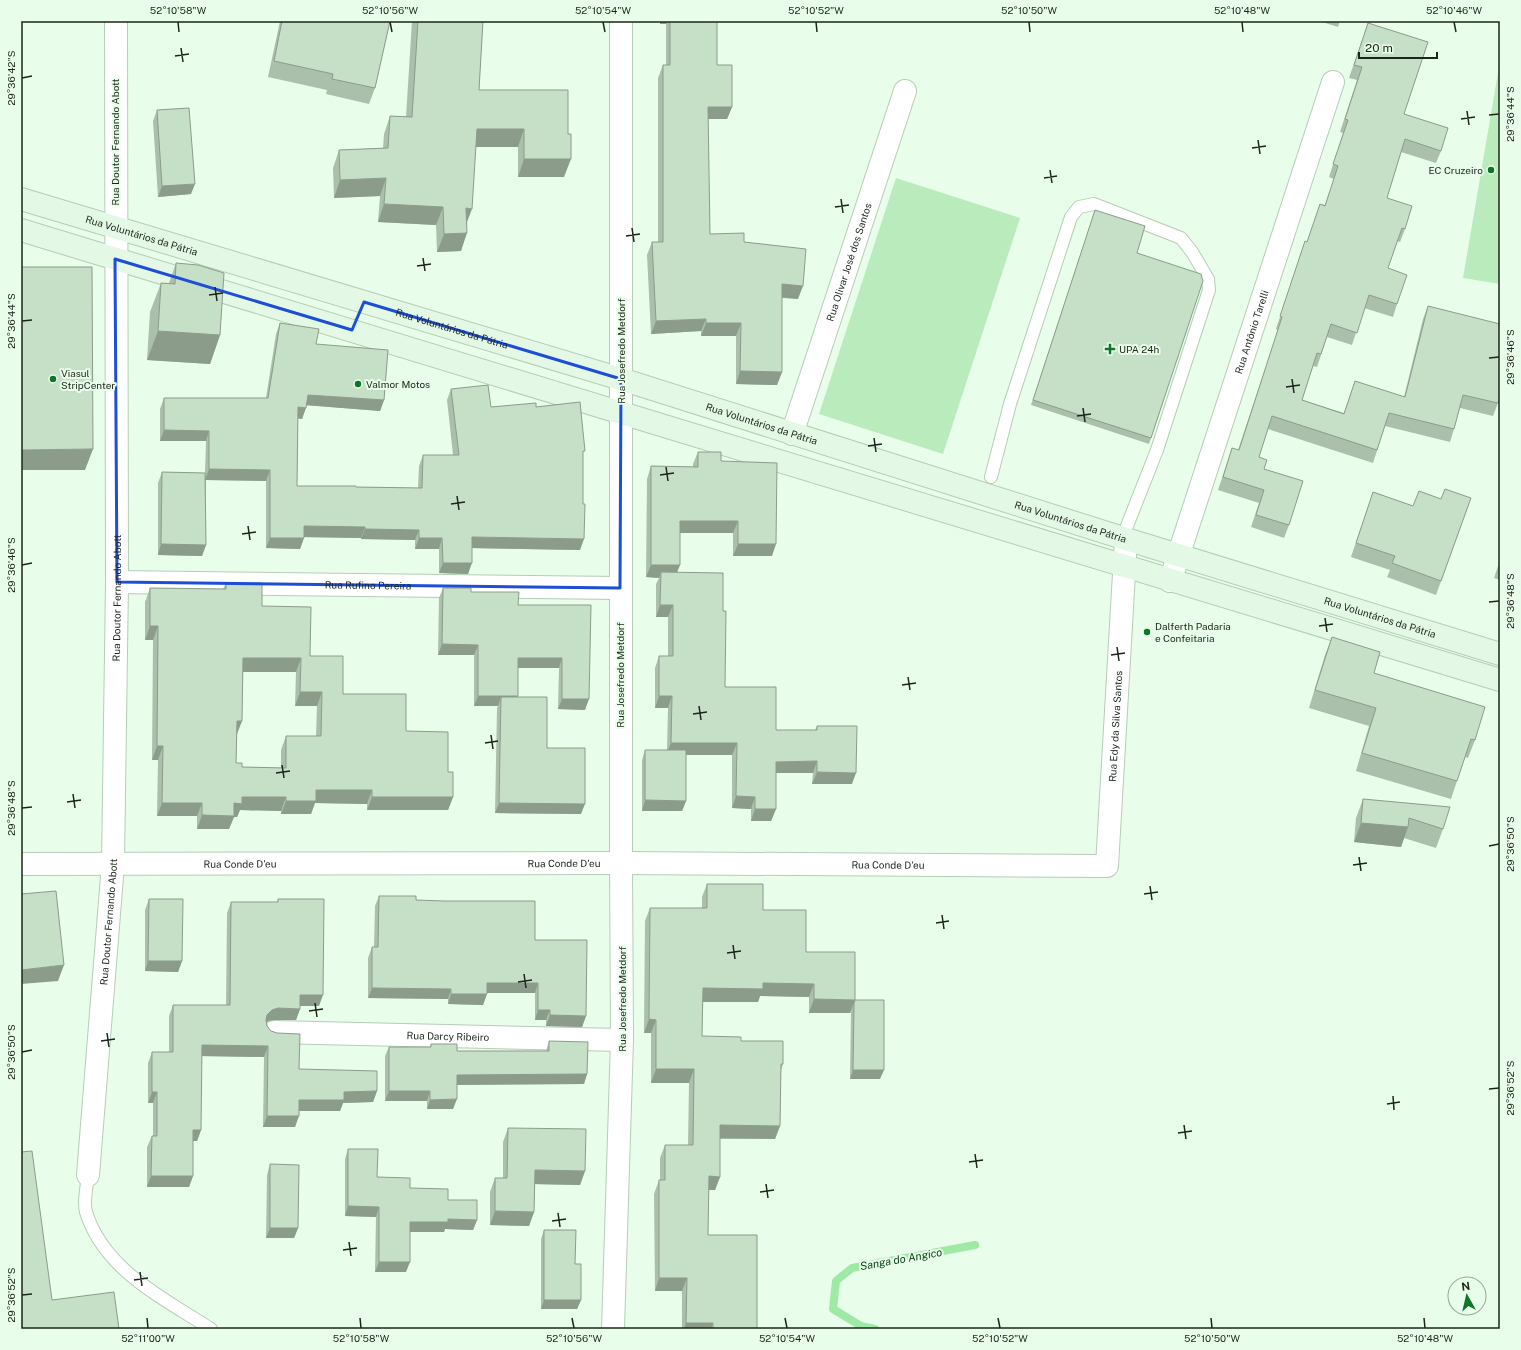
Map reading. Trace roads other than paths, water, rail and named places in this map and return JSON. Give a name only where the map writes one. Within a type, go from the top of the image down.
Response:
[{"type":"main road","name":"Rua Voluntários da Pátria","points":[[21,199],[621,379],[885,463],[1123,534],[1178,554],[1500,654]]},
{"type":"main road","points":[[21,230],[621,412],[1019,536],[1124,566],[1500,680]]},
{"type":"main road","points":[[352,330],[364,302]]},
{"type":"main road","points":[[875,491],[885,463]]},
{"type":"main road","points":[[1019,536],[1051,535],[1088,547],[1101,546],[1123,534]]},
{"type":"street","name":"Rua Doutor Fernando Abott","points":[[88,1175],[113,864],[117,582],[115,259],[116,21]]},
{"type":"street","name":"Rua Josefredo Metdorf","points":[[613,1329],[622,1040],[620,863],[621,21]]},
{"type":"street","name":"Rua Antônio Tarelli","points":[[1170,581],[1332,82]]},
{"type":"street","name":"Rua Olivar José dos Santos","points":[[792,434],[905,91]]},
{"type":"street","name":"Rua Edy da Silva Santos","points":[[1107,866],[1124,566],[1123,534]]},
{"type":"street","name":"Rua Rufino Pereira","points":[[117,582],[620,588]]},
{"type":"street","name":"Rua Conde D'eu","points":[[21,864],[620,863],[1107,866]]},
{"type":"street","name":"Rua Darcy Ribeiro","points":[[274,1032],[622,1040]]},
{"type":"lane","points":[[991,477],[1010,404],[1071,218],[1080,207],[1094,204],[1180,238],[1192,252],[1208,279],[1209,290],[1157,450],[1123,534]]},
{"type":"lane","points":[[88,1175],[86,1210],[101,1245],[133,1279],[211,1329]]},
{"type":"waterway","name":"Sanga do Angico","points":[[875,1329],[861,1326],[833,1309],[836,1281],[852,1268],[975,1245]]},
{"type":"place","name":"EC Cruzeiro","points":[[1491,170]]},
{"type":"place","name":"UPA 24h","points":[[1110,349]]},
{"type":"place","name":"Viasul StripCenter","points":[[53,379]]},
{"type":"place","name":"Valmor Motos","points":[[358,384]]},
{"type":"place","name":"Dalferth Padaria e Confeitaria","points":[[1147,632]]}]
